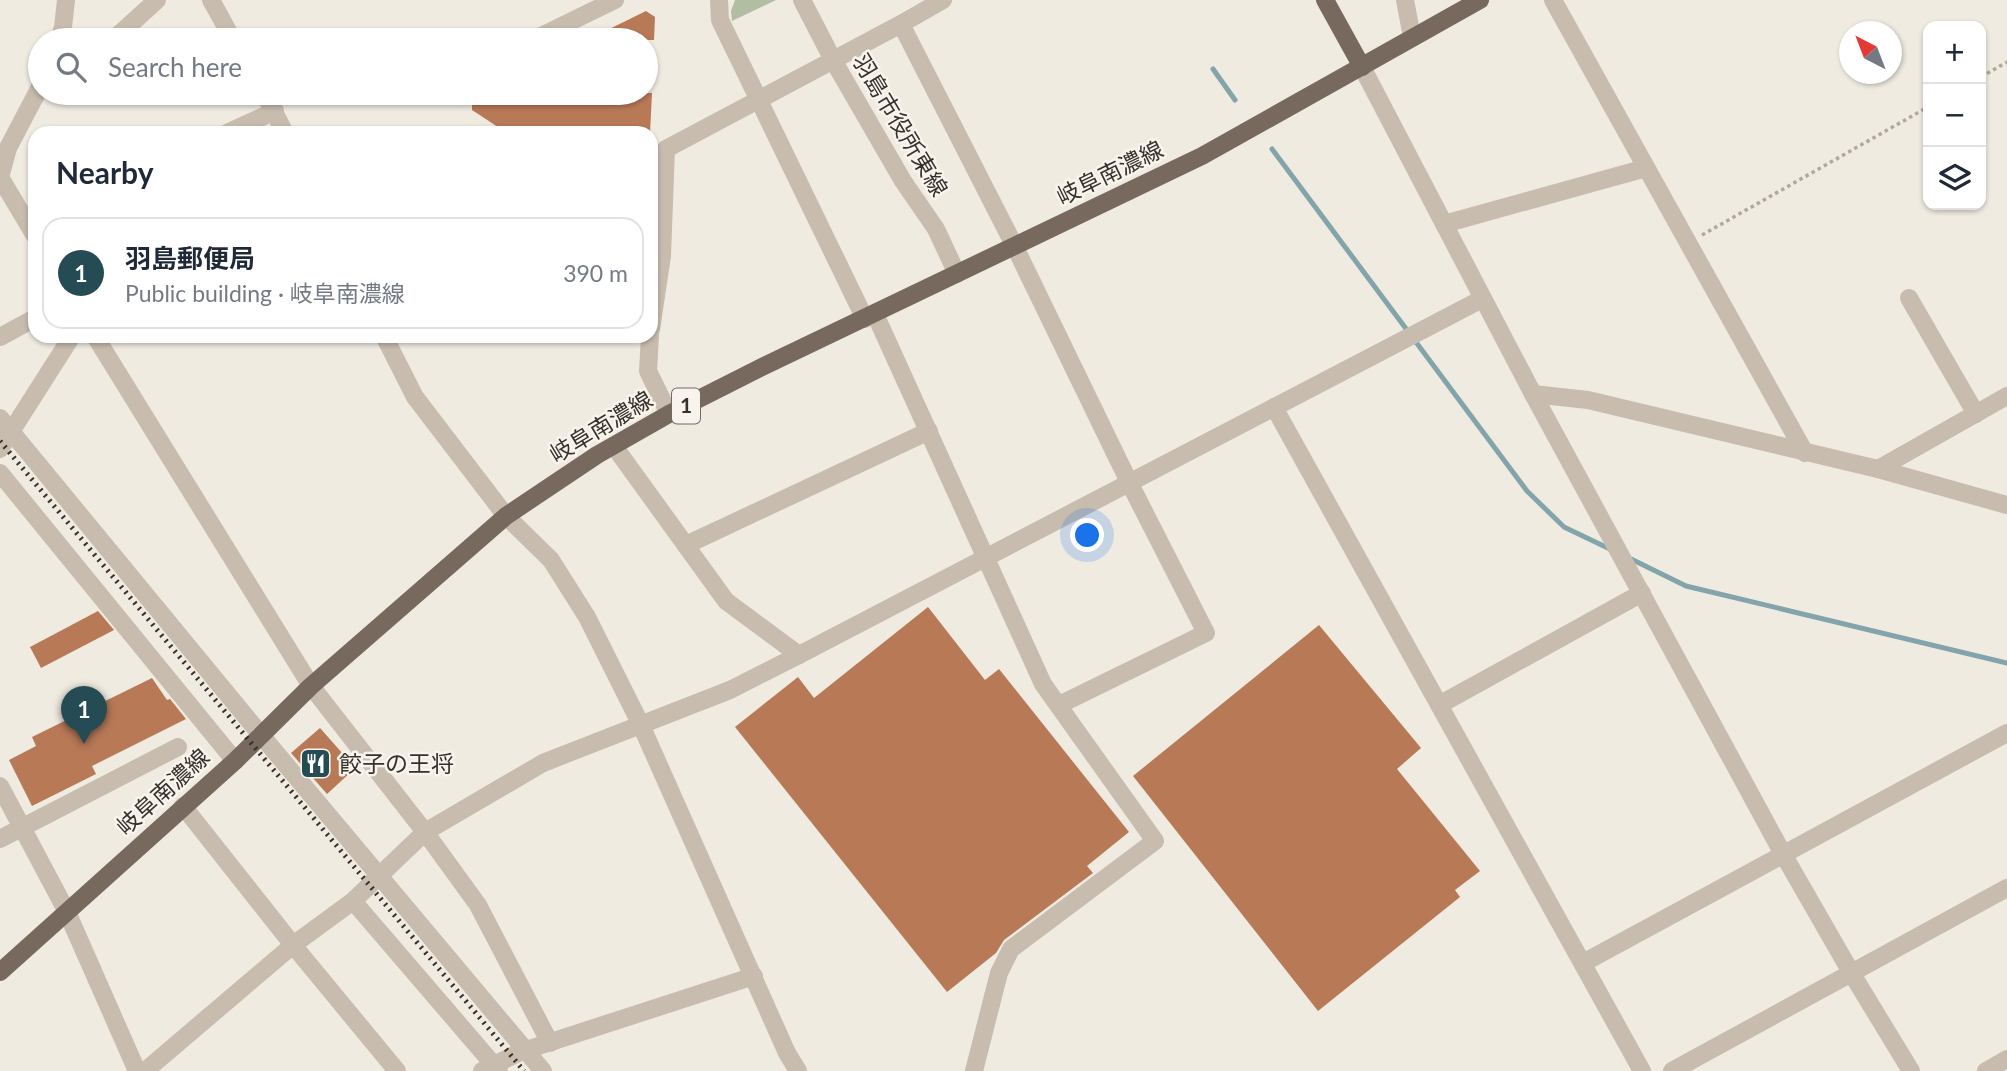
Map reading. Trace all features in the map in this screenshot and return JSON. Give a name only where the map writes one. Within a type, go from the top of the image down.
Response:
[{"type":"main road","points":[[1325,0],[1362,67]]},
{"type":"main road","name":"岐阜南濃線","points":[[0,972],[235,761],[311,686],[506,516],[668,414],[1202,156],[1480,0]]},
{"type":"street","points":[[63,28],[66,0]]},
{"type":"street","points":[[126,28],[157,0]]},
{"type":"street","points":[[211,0],[226,28]]},
{"type":"street","points":[[558,28],[615,0]]},
{"type":"street","points":[[719,0],[720,20],[757,99],[929,431],[1043,684],[1155,841],[1011,949],[999,973],[974,1071]]},
{"type":"street","name":"羽島市役所東線","points":[[802,0],[832,60],[903,181],[936,229],[957,274]]},
{"type":"street","points":[[658,283],[662,256],[666,149],[943,0]]},
{"type":"street","points":[[1405,0],[1412,37]]},
{"type":"street","points":[[1553,0],[1805,453]]},
{"type":"street","points":[[901,23],[1206,633],[1059,705]]},
{"type":"street","points":[[1362,67],[1482,299],[1783,854],[1911,1071]]},
{"type":"street","points":[[28,224],[0,178],[8,148],[31,105]]},
{"type":"street","points":[[271,105],[282,126]]},
{"type":"street","points":[[242,126],[275,111]]},
{"type":"street","points":[[1444,224],[1646,168]]},
{"type":"street","points":[[1909,298],[1976,414]]},
{"type":"street","points":[[145,1071],[293,946],[353,901],[425,832],[543,763],[730,690],[1482,299]]},
{"type":"street","points":[[0,337],[28,322]]},
{"type":"street","points":[[0,449],[6,425],[67,343]]},
{"type":"street","points":[[99,343],[311,686],[425,832],[478,905],[550,1043]]},
{"type":"street","points":[[388,343],[415,397],[506,516],[551,560],[587,617],[641,725],[787,1054],[798,1071]]},
{"type":"street","points":[[650,343],[648,371],[668,414]]},
{"type":"street","points":[[1533,394],[1588,400],[1878,469],[2007,505]]},
{"type":"street","points":[[1878,469],[2007,396]]},
{"type":"street","points":[[1274,407],[1642,1071]]},
{"type":"street","points":[[6,425],[379,877],[543,1071]]},
{"type":"street","points":[[686,545],[929,431]]},
{"type":"street","points":[[614,446],[726,601],[799,655]]},
{"type":"street","points":[[0,473],[235,761]]},
{"type":"street","points":[[1439,705],[1641,591]]},
{"type":"street","points":[[1583,963],[2007,733]]},
{"type":"street","points":[[0,839],[178,747]]},
{"type":"street","points":[[0,786],[67,912],[137,1071]]},
{"type":"street","points":[[183,806],[293,946],[397,1071]]},
{"type":"street","points":[[1672,1071],[2007,888]]},
{"type":"street","points":[[353,901],[491,1069],[526,1050],[754,976]]},
{"type":"street","points":[[1986,1071],[2007,1059]]},
{"type":"path","points":[[1986,74],[2007,62]]},
{"type":"path","points":[[1688,243],[1923,110]]},
{"type":"green space","points":[[735,0],[776,0],[732,21],[731,11]]},
{"type":"building","points":[[646,11],[655,17],[655,28],[611,28]]},
{"type":"building","points":[[472,105],[651,105],[650,126],[496,126],[472,110]]},
{"type":"building","points":[[928,607],[985,680],[999,669],[1129,832],[1087,866],[1093,873],[1004,940],[996,953],[947,992],[735,727],[798,677],[814,698]]},
{"type":"building","points":[[98,611],[114,630],[41,668],[30,647]]},
{"type":"building","points":[[1319,625],[1421,748],[1397,769],[1480,871],[1455,890],[1460,897],[1318,1011],[1133,776]]},
{"type":"building","points":[[152,678],[167,700],[170,699],[186,719],[92,766],[96,774],[32,806],[9,760],[36,746],[32,737]]},
{"type":"building","points":[[320,728],[351,763],[347,767],[351,772],[327,794],[291,753]]},
{"type":"waterway","points":[[1213,69],[1235,100]]},
{"type":"waterway","points":[[1272,149],[1527,491],[1564,527],[1612,550]]},
{"type":"waterway","points":[[1627,557],[1686,586],[2007,663]]},
{"type":"railway","points":[[0,441],[524,1071]]},
{"type":"place","name":"羽島郵便局","points":[[84,744]]},
{"type":"place","name":"餃子の王将","points":[[316,764]]}]
